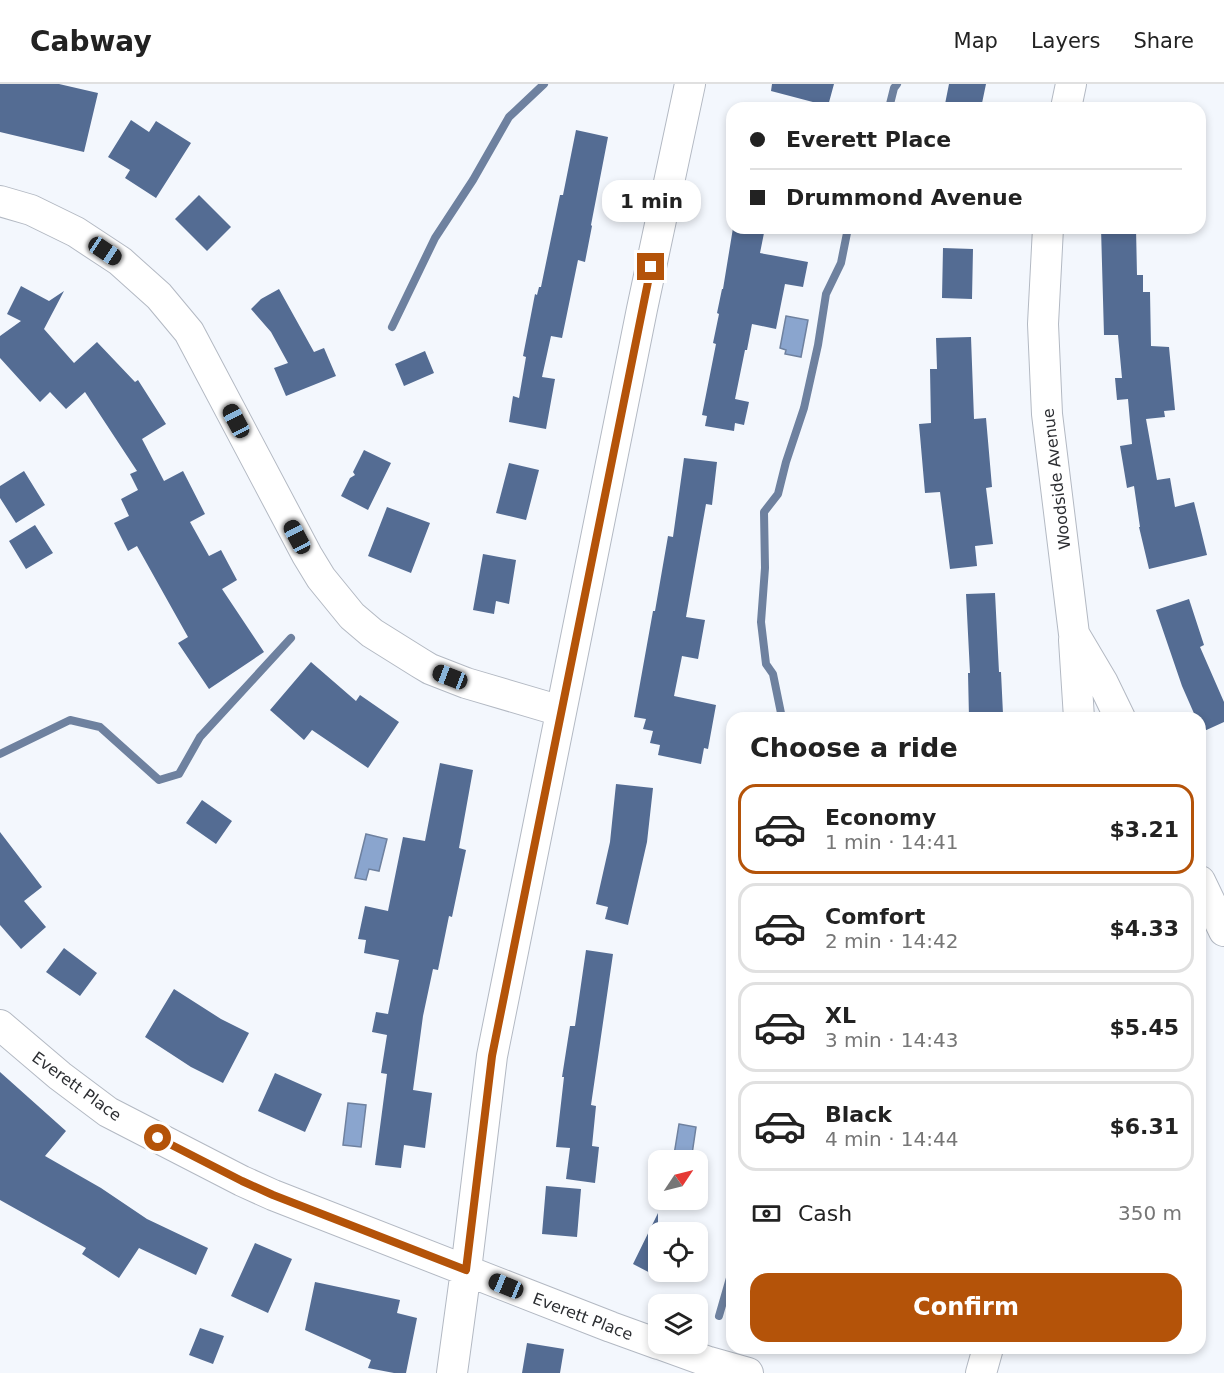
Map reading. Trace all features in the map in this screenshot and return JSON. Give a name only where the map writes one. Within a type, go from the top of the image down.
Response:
[{"type":"street","points":[[452,1373],[492,1056],[642,309],[690,84]]},
{"type":"street","points":[[1067,102],[1071,84]]},
{"type":"street","points":[[0,201],[31,210],[76,232],[120,261],[159,296],[189,332],[307,555],[321,578],[352,616],[372,633],[430,669],[466,683],[561,711]]},
{"type":"street","name":"Woodside Avenue","points":[[1048,234],[1043,324],[1047,414],[1074,634],[1117,712]]},
{"type":"street","points":[[1074,634],[1079,712]]},
{"type":"street","points":[[1206,899],[1214,922]]},
{"type":"street","name":"Everett Place","points":[[0,1025],[60,1076],[108,1112],[234,1178],[648,1340]]},
{"type":"street","name":"Everett Place","points":[[687,1354],[748,1373]]},
{"type":"street","points":[[981,1373],[986,1354]]},
{"type":"water","points":[[786,316],[808,320],[801,357],[785,354],[786,350],[780,348]]},
{"type":"water","points":[[366,834],[387,839],[379,871],[369,869],[366,880],[355,878]]},
{"type":"water","points":[[348,1103],[366,1105],[361,1147],[343,1145]]},
{"type":"water","points":[[679,1124],[696,1127],[693,1150],[675,1150]]},
{"type":"building","points":[[0,84],[59,84],[98,93],[84,152],[0,132]]},
{"type":"building","points":[[772,84],[834,84],[829,102],[813,102],[771,91]]},
{"type":"building","points":[[949,84],[986,84],[982,102],[945,102]]},
{"type":"building","points":[[131,120],[149,132],[156,121],[191,143],[156,198],[125,178],[130,170],[108,157]]},
{"type":"building","points":[[576,130],[608,137],[585,262],[578,260],[562,338],[551,336],[542,377],[555,379],[546,429],[509,422],[513,396],[519,398],[526,357],[523,356],[535,294],[537,295],[541,287]]},
{"type":"building","points":[[199,195],[231,227],[207,251],[175,219]]},
{"type":"building","points":[[732,234],[764,234],[760,253],[808,262],[803,287],[785,284],[776,329],[752,324],[735,399],[749,402],[744,425],[735,423],[734,431],[705,426],[707,416],[702,415],[716,344],[713,343]]},
{"type":"building","points":[[1101,234],[1136,234],[1137,275],[1143,275],[1143,292],[1150,292],[1151,346],[1169,347],[1175,410],[1164,411],[1165,417],[1146,419],[1157,480],[1170,478],[1175,507],[1194,502],[1207,555],[1149,569],[1139,527],[1134,486],[1127,488],[1120,446],[1132,444],[1128,399],[1117,400],[1115,378],[1122,378],[1118,335],[1104,335]]},
{"type":"building","points":[[943,248],[973,249],[972,299],[942,298]]},
{"type":"building","points":[[21,286],[49,301],[64,291],[44,329],[74,363],[97,342],[135,382],[138,380],[166,424],[142,439],[164,481],[183,471],[205,514],[190,522],[209,556],[221,550],[237,580],[222,589],[264,652],[209,689],[178,643],[188,637],[137,546],[128,551],[114,523],[129,516],[121,499],[138,490],[130,474],[137,471],[85,392],[66,409],[50,392],[40,402],[0,358],[0,336],[21,321],[7,314]]},
{"type":"building","points":[[279,289],[314,352],[324,348],[336,376],[286,396],[274,368],[288,363],[271,332],[251,309],[261,299]]},
{"type":"building","points":[[971,337],[974,419],[986,418],[992,487],[986,488],[993,544],[975,546],[977,566],[950,569],[940,492],[925,493],[919,424],[931,423],[930,369],[937,369],[936,338]]},
{"type":"building","points":[[425,351],[434,373],[404,386],[395,364]]},
{"type":"building","points":[[364,450],[391,463],[368,510],[341,496],[350,478],[355,475],[353,472]]},
{"type":"building","points":[[684,458],[717,462],[712,505],[706,504],[686,617],[705,620],[698,659],[682,656],[674,696],[716,705],[708,749],[704,748],[701,764],[658,755],[660,745],[650,743],[653,731],[643,729],[646,719],[634,717],[668,536],[673,537]]},
{"type":"building","points":[[509,463],[539,470],[526,520],[496,513]]},
{"type":"building","points":[[24,471],[45,505],[16,523],[0,498],[0,486]]},
{"type":"building","points":[[387,507],[430,523],[411,573],[368,556]]},
{"type":"building","points":[[35,525],[53,553],[26,569],[9,541]]},
{"type":"building","points":[[483,554],[516,560],[509,604],[496,601],[494,614],[473,610]]},
{"type":"building","points":[[995,593],[1003,712],[969,712],[968,673],[970,673],[966,594]]},
{"type":"building","points":[[1189,599],[1204,645],[1200,647],[1224,702],[1224,722],[1206,730],[1206,712],[1193,712],[1156,610]]},
{"type":"building","points":[[311,662],[356,701],[360,695],[399,722],[368,768],[312,730],[304,740],[270,710]]},
{"type":"building","points":[[440,763],[473,770],[459,848],[466,850],[438,970],[433,969],[423,1016],[413,1090],[432,1093],[425,1148],[404,1145],[401,1168],[375,1165],[387,1074],[381,1073],[387,1035],[372,1032],[376,1012],[388,1014],[399,960],[364,953],[366,940],[358,939],[365,906],[388,911],[403,837],[425,841]]},
{"type":"building","points":[[616,784],[653,788],[647,842],[628,925],[605,919],[608,907],[596,904],[610,842]]},
{"type":"building","points":[[202,800],[232,821],[216,844],[186,823]]},
{"type":"building","points":[[0,832],[42,887],[24,901],[46,927],[21,949],[0,925]]},
{"type":"building","points":[[64,948],[97,973],[80,996],[46,972]]},
{"type":"building","points":[[586,950],[613,954],[591,1105],[596,1106],[592,1146],[599,1147],[595,1183],[566,1179],[570,1148],[556,1147],[564,1077],[562,1077],[570,1026],[575,1026]]},
{"type":"building","points":[[174,989],[221,1019],[249,1033],[223,1083],[191,1067],[145,1037]]},
{"type":"building","points":[[0,1072],[66,1131],[45,1156],[101,1188],[147,1219],[208,1248],[196,1275],[139,1248],[119,1278],[82,1254],[86,1248],[0,1200]]},
{"type":"building","points":[[275,1073],[322,1094],[305,1132],[258,1111]]},
{"type":"building","points":[[546,1186],[581,1189],[577,1237],[542,1234]]},
{"type":"building","points":[[648,1233],[648,1272],[633,1264]]},
{"type":"building","points":[[255,1243],[292,1259],[268,1313],[231,1296]]},
{"type":"building","points":[[315,1282],[400,1300],[397,1313],[417,1318],[406,1373],[368,1368],[371,1360],[305,1330]]},
{"type":"building","points":[[200,1328],[224,1336],[213,1364],[189,1355]]},
{"type":"building","points":[[527,1343],[564,1349],[560,1373],[522,1373]]},
{"type":"waterway","points":[[392,327],[435,238],[473,180],[509,117],[544,84]]},
{"type":"waterway","points":[[890,102],[897,84]]},
{"type":"waterway","points":[[781,712],[773,674],[766,664],[761,622],[765,568],[764,512],[778,494],[804,408],[818,345],[826,294],[841,263],[847,234]]},
{"type":"waterway","points":[[0,754],[70,720],[100,727],[159,780],[179,774],[200,737],[291,638]]},
{"type":"waterway","points":[[719,1316],[726,1292]]},
{"type":"route","points":[[158,1138],[273,1195],[466,1270],[492,1056],[651,267]]}]
